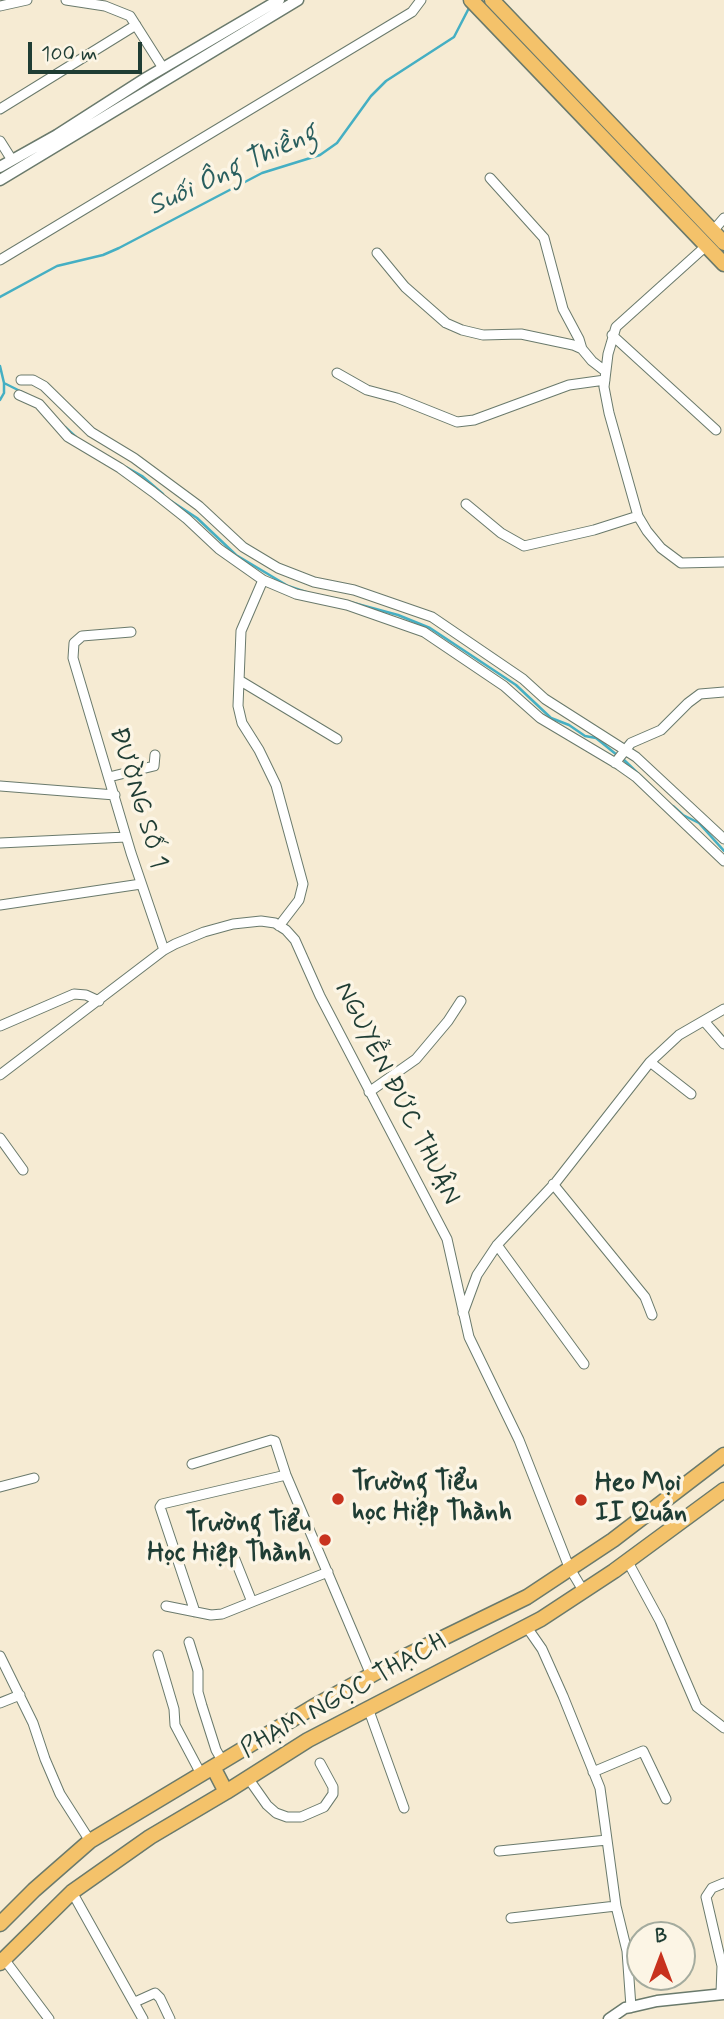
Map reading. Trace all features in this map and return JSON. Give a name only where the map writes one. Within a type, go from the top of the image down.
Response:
[{"type":"main road","points":[[492,0],[724,243]]},
{"type":"main road","points":[[475,5],[724,264]]},
{"type":"main road","name":"PHẠM NGỌC THẠCH","points":[[0,1924],[90,1841],[313,1707],[527,1597],[613,1540],[724,1455]]},
{"type":"main road","name":"PHẠM NGỌC THẠCH","points":[[2,1961],[72,1892],[150,1837],[308,1740],[526,1626],[584,1592],[724,1490]]},
{"type":"main road","points":[[212,1768],[226,1792]]},
{"type":"street","points":[[0,6],[27,0]]},
{"type":"street","points":[[66,0],[105,6],[130,16],[163,68]]},
{"type":"street","points":[[0,167],[15,165],[225,38],[279,0]]},
{"type":"street","points":[[0,180],[15,165],[58,135],[163,68],[298,0]]},
{"type":"street","points":[[0,260],[412,12],[421,0]]},
{"type":"street","points":[[0,109],[136,25]]},
{"type":"street","points":[[0,141],[15,165]]},
{"type":"street","points":[[490,178],[544,238],[563,309],[582,349],[605,376]]},
{"type":"street","points":[[712,232],[724,218]]},
{"type":"street","points":[[706,246],[621,320],[612,335],[605,376],[609,412],[638,516],[661,548],[681,563],[724,562]]},
{"type":"street","points":[[377,253],[405,287],[446,323],[483,335],[531,336],[582,349]]},
{"type":"street","points":[[612,335],[716,429]]},
{"type":"street","points":[[337,373],[366,390],[397,398],[457,422],[474,420],[569,385],[605,376]]},
{"type":"street","points":[[21,380],[33,380],[44,386],[85,427],[134,458],[199,506],[252,553],[295,576],[354,590],[432,617],[523,679],[545,699],[651,769],[724,839]]},
{"type":"street","points":[[19,395],[39,404],[68,437],[120,468],[153,492],[219,549],[262,580],[296,594],[347,605],[424,632],[505,686],[540,718],[636,777],[724,861]]},
{"type":"street","points":[[466,504],[501,534],[524,546],[594,530],[638,516]]},
{"type":"street","points":[[0,1075],[164,950],[204,932],[233,924],[261,921],[279,926],[299,900],[303,884],[276,785],[240,716],[241,631],[262,580]]},
{"type":"street","name":"ĐƯỜNG SỐ 1","points":[[131,632],[82,636],[74,643],[73,658],[126,837],[164,950]]},
{"type":"street","points":[[239,680],[337,739]]},
{"type":"street","points":[[615,763],[624,750],[636,740],[661,730],[700,695],[724,692]]},
{"type":"street","points":[[109,777],[151,768],[155,764],[156,755]]},
{"type":"street","points":[[0,786],[115,795]]},
{"type":"street","points":[[0,843],[126,837]]},
{"type":"street","points":[[0,905],[141,884]]},
{"type":"street","name":"NGUYỄN ĐỨC THUẬN","points":[[279,926],[295,940],[369,1092],[447,1239],[473,1348],[519,1440],[569,1567],[584,1592]]},
{"type":"street","points":[[0,1026],[74,995],[86,995],[99,1001]]},
{"type":"street","points":[[369,1092],[416,1059],[461,1001]]},
{"type":"street","points":[[463,1315],[477,1275],[497,1245],[553,1184],[650,1062],[679,1035],[724,1009]]},
{"type":"street","points":[[704,1021],[724,1044]]},
{"type":"street","points":[[650,1062],[691,1094]]},
{"type":"street","points":[[0,1138],[23,1170]]},
{"type":"street","points":[[553,1184],[645,1297],[652,1315]]},
{"type":"street","points":[[497,1245],[584,1364]]},
{"type":"street","points":[[192,1464],[274,1440],[286,1475],[371,1675]]},
{"type":"street","points":[[195,1612],[160,1507],[162,1504],[286,1475]]},
{"type":"street","points":[[0,1488],[34,1478]]},
{"type":"street","points":[[232,1552],[252,1602]]},
{"type":"street","points":[[628,1562],[660,1621],[697,1707],[724,1728]]},
{"type":"street","points":[[166,1606],[211,1615],[222,1614],[328,1573]]},
{"type":"street","points":[[526,1626],[542,1649],[600,1788],[616,1906],[626,1951],[631,2007]]},
{"type":"street","points":[[189,1642],[198,1671],[201,1706],[216,1750],[212,1768]]},
{"type":"street","points":[[158,1655],[174,1709],[175,1725],[212,1768]]},
{"type":"street","points":[[0,1656],[20,1695],[60,1794],[90,1841]]},
{"type":"street","points":[[0,1703],[20,1695]]},
{"type":"street","points":[[368,1708],[404,1808]]},
{"type":"street","points":[[593,1772],[642,1751],[666,1800]]},
{"type":"street","points":[[248,1778],[276,1813],[287,1817],[301,1817],[324,1807],[333,1794],[331,1783],[320,1763]]},
{"type":"street","points":[[499,1851],[607,1840]]},
{"type":"street","points":[[609,2019],[625,2008],[722,1993],[722,1966],[706,1897],[712,1888],[724,1883]]},
{"type":"street","points":[[72,1892],[144,2019]]},
{"type":"street","points":[[511,1918],[616,1906]]},
{"type":"street","points":[[2,1961],[49,2019]]},
{"type":"street","points":[[135,2002],[155,1993],[170,2019]]},
{"type":"waterway","name":"Suối Ông Thiềng","points":[[0,297],[57,266],[103,255],[119,248],[262,173],[320,155],[337,143],[371,96],[386,81],[454,37],[470,6]]},
{"type":"waterway","name":"Suối Ông Thiềng","points":[[0,366],[4,383],[4,393],[0,400]]},
{"type":"waterway","points":[[4,383],[26,394]]},
{"type":"waterway","points":[[65,427],[76,437]]},
{"type":"waterway","points":[[126,467],[142,476],[163,494]]},
{"type":"waterway","points":[[171,501],[197,518],[236,555],[288,586],[306,592]]},
{"type":"waterway","points":[[350,602],[398,615],[430,628],[516,685],[551,718],[569,725],[585,736],[596,738],[617,755]]},
{"type":"waterway","points":[[622,758],[650,785]]},
{"type":"waterway","points":[[673,806],[699,823],[724,851]]},
{"type":"place","name":"Trường Tiểu học Hiệp Thành","points":[[338,1499]]},
{"type":"place","name":"Heo Mọi II Quán","points":[[581,1500]]},
{"type":"place","name":"Trường Tiểu Học Hiệp Thành","points":[[325,1540]]}]
